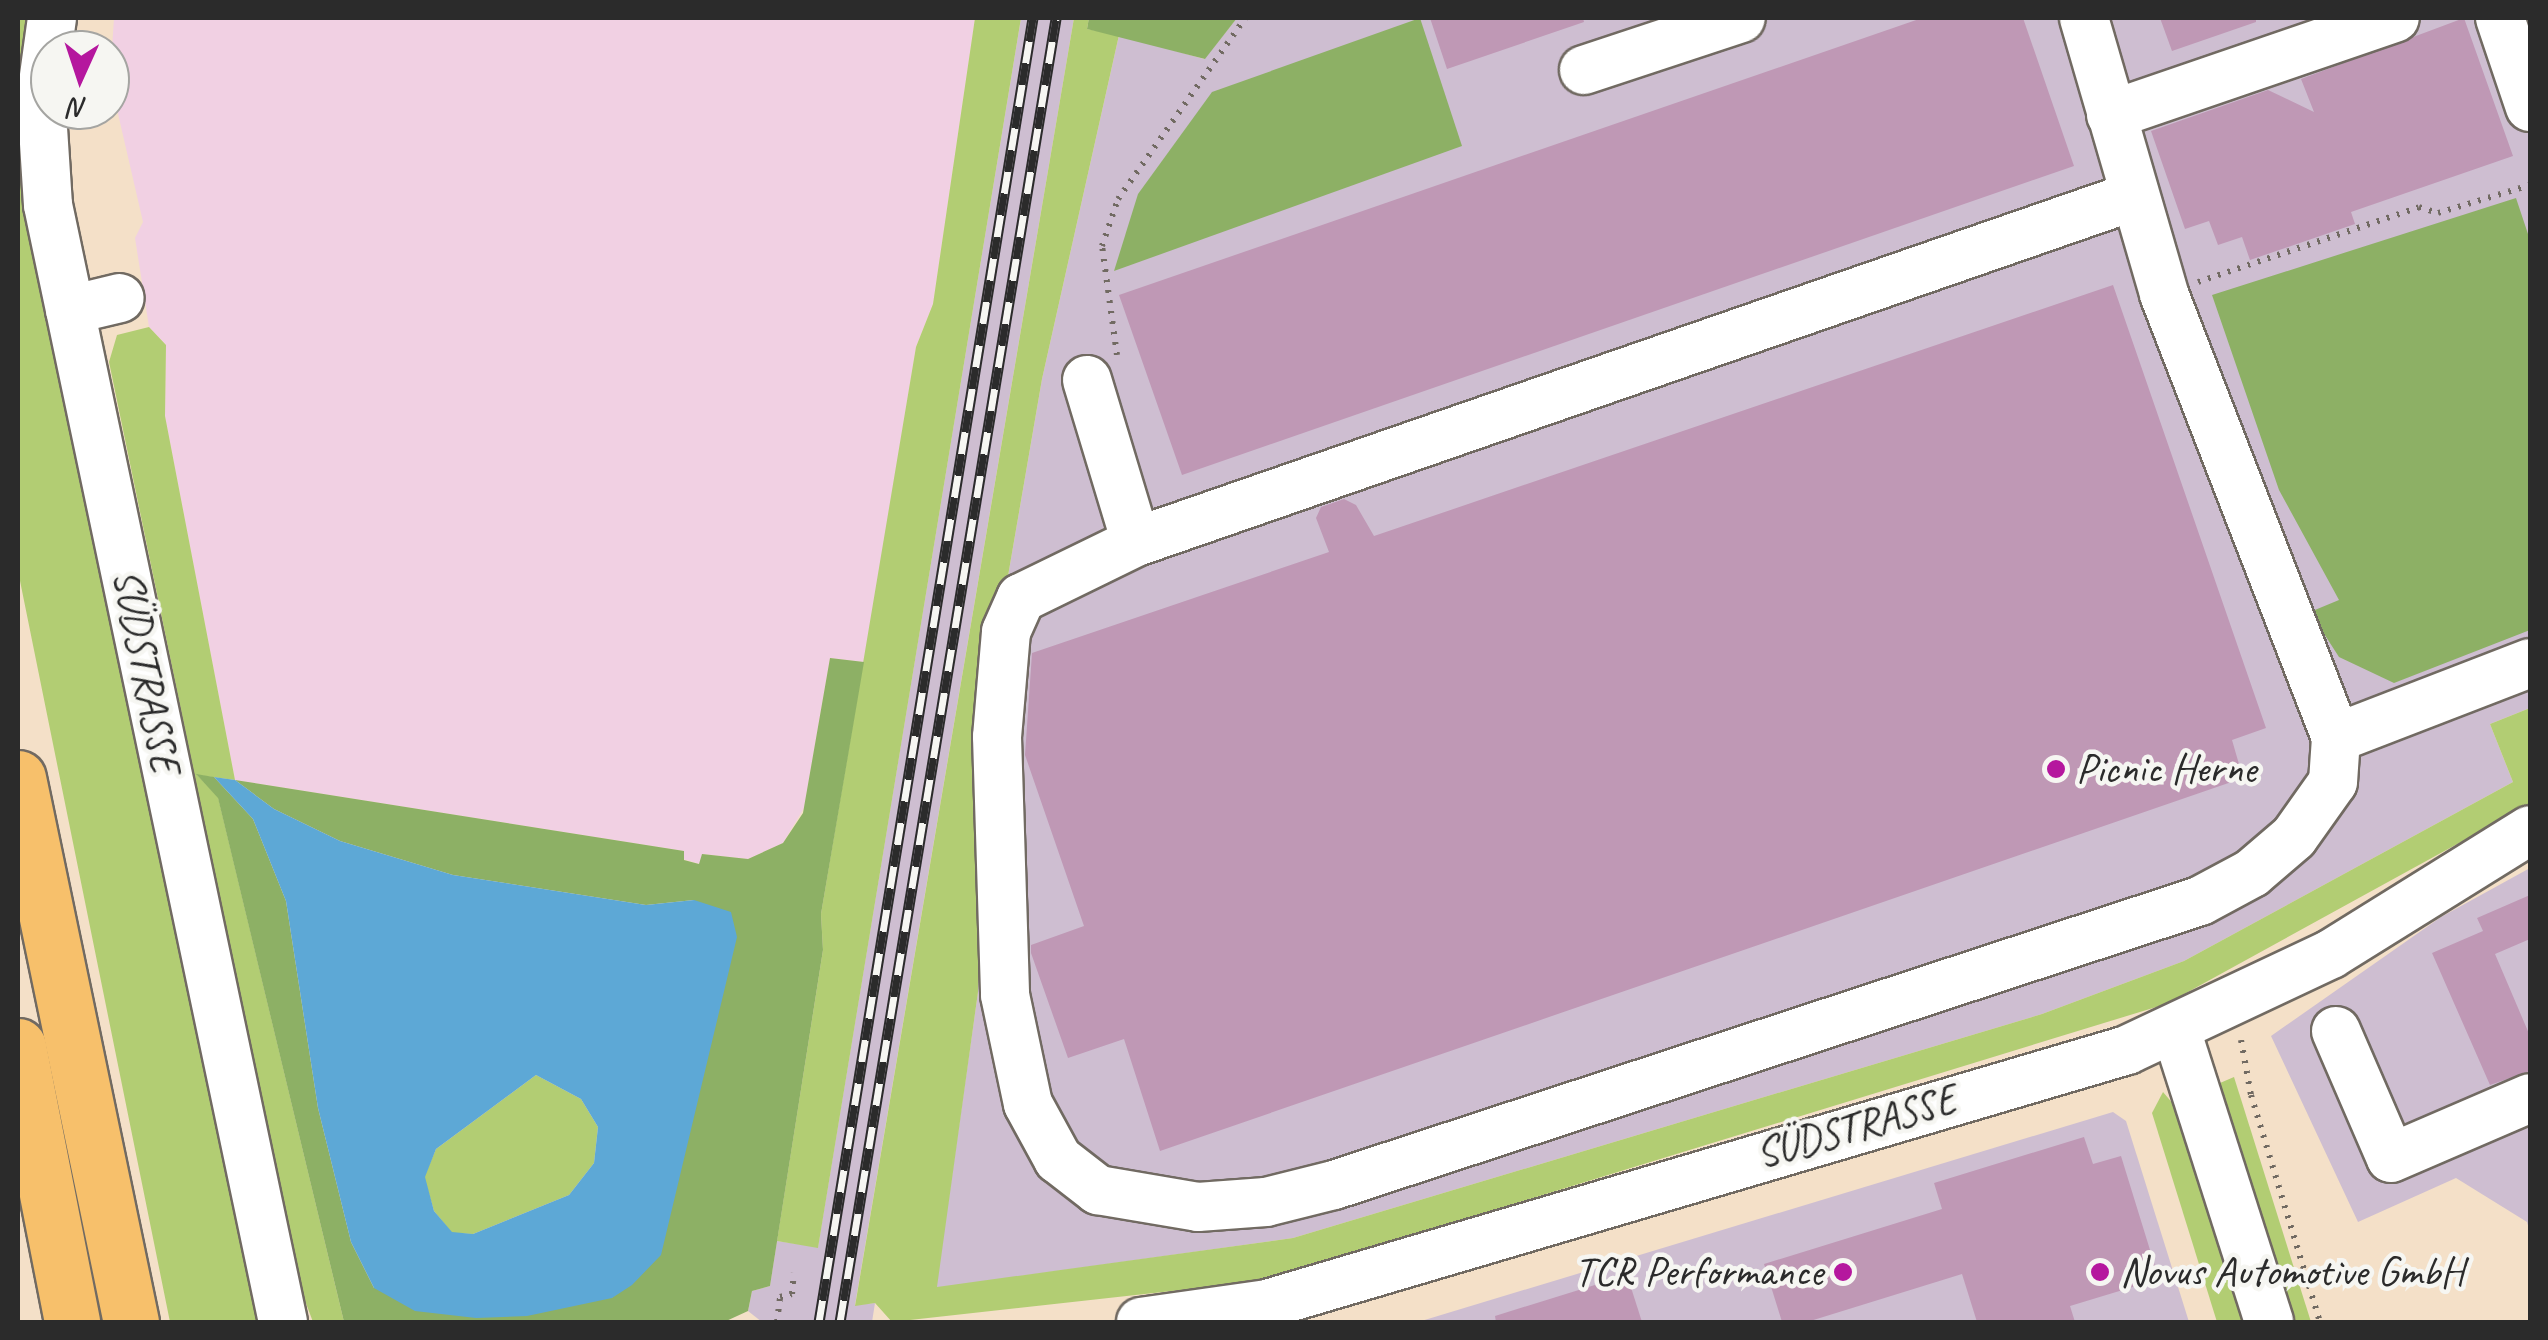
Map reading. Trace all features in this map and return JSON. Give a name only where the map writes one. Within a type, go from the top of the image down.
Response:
[{"type":"highway","points":[[18,778],[131,1322]]},
{"type":"highway","points":[[18,1046],[72,1322]]},
{"type":"street","name":"SÜDSTRASSE","points":[[52,18],[41,97],[42,171],[283,1322]]},
{"type":"street","points":[[1584,70],[1741,18]]},
{"type":"street","points":[[2084,18],[2164,294],[2336,738],[2334,782],[2294,836],[2252,873],[2200,901],[1334,1185],[1266,1202],[1198,1207],[1098,1190],[1058,1159],[1028,1104],[1006,995],[996,737],[1006,632],[1021,598],[1136,542],[2134,196]]},
{"type":"street","points":[[2111,115],[2395,18]]},
{"type":"street","points":[[2500,18],[2530,107]]},
{"type":"street","points":[[70,310],[120,298]]},
{"type":"street","points":[[1087,380],[1136,542]]},
{"type":"street","points":[[2336,738],[2530,663]]},
{"type":"street","name":"SÜDSTRASSE","points":[[1141,1322],[1323,1288],[1742,1158],[2092,1061],[2237,1003],[2331,954],[2530,830]]},
{"type":"street","points":[[2176,1030],[2269,1322]]},
{"type":"street","points":[[2336,1031],[2390,1158],[2530,1098]]},
{"type":"path","points":[[1087,380],[1120,352],[1108,314],[1102,246],[1118,199],[1246,18]]},
{"type":"path","points":[[2164,294],[2420,207],[2438,213],[2530,185]]},
{"type":"path","points":[[2237,1003],[2251,1095],[2320,1322]]},
{"type":"path","points":[[778,1322],[780,1297],[792,1294],[794,1273]]},
{"type":"shaded area","points":[[114,18],[975,18],[933,304],[916,347],[864,662],[830,658],[804,808],[783,843],[748,859],[703,854],[700,864],[683,859],[684,851],[235,780],[165,416],[166,345],[149,327],[135,238],[143,222],[122,130],[130,130],[130,30],[113,30]]},
{"type":"shaded area","points":[[1021,18],[1074,18],[855,1305],[875,1303],[872,1322],[762,1322],[748,1311],[752,1291],[770,1286],[777,1241],[818,1247]]},
{"type":"shaded area","points":[[1237,18],[2530,18],[2530,708],[2490,724],[2513,782],[2184,961],[2042,1014],[1293,1238],[936,1288],[978,992],[988,692],[1042,379],[1119,35],[1204,59]]},
{"type":"shaded area","points":[[2530,868],[2530,1232],[2527,1222],[2456,1178],[2358,1222],[2271,1036],[2441,917]]},
{"type":"shaded area","points":[[2113,1112],[2126,1121],[2189,1322],[1418,1322]]},
{"type":"green space","points":[[18,18],[31,18],[32,222],[257,1322],[170,1322],[18,571]]},
{"type":"green space","points":[[975,18],[1021,18],[818,1248],[777,1241],[823,950],[821,914],[916,347],[933,304]]},
{"type":"green space","points":[[1074,18],[1089,18],[1087,29],[1119,35],[1042,379],[988,692],[978,992],[937,1287],[1293,1238],[2042,1014],[2184,961],[2513,782],[2490,724],[2530,708],[2530,804],[2166,1004],[1262,1281],[892,1322],[875,1303],[855,1306]]},
{"type":"green space","points":[[1089,18],[1237,18],[1205,59],[1087,29]]},
{"type":"green space","points":[[1420,18],[1462,146],[1114,271],[1138,194],[1212,92]]},
{"type":"green space","points":[[2516,198],[2530,240],[2530,630],[2394,683],[2339,657],[2310,612],[2339,600],[2279,490],[2212,295]]},
{"type":"green space","points":[[149,327],[166,345],[165,416],[235,780],[197,775],[218,797],[344,1322],[313,1322],[301,1290],[109,362],[117,335]]},
{"type":"green space","points":[[830,658],[864,662],[821,914],[823,950],[770,1286],[752,1291],[748,1311],[724,1322],[344,1322],[218,798],[196,774],[214,777],[253,819],[286,901],[318,1108],[351,1242],[374,1288],[612,1298],[694,900],[646,905],[453,875],[340,841],[274,809],[235,780],[684,851],[684,860],[699,864],[702,854],[748,859],[783,843],[803,813]]},
{"type":"green space","points":[[536,1075],[581,1099],[598,1127],[594,1163],[569,1195],[473,1234],[452,1233],[434,1211],[424,1177],[436,1149]]},
{"type":"green space","points":[[2234,1077],[2311,1322],[2290,1322],[2227,1116],[2220,1083]]},
{"type":"green space","points":[[2163,1092],[2180,1112],[2251,1322],[2217,1322],[2152,1113]]},
{"type":"water","points":[[214,777],[235,780],[274,809],[340,841],[453,875],[646,905],[694,900],[731,912],[737,937],[661,1255],[632,1285],[612,1298],[527,1316],[476,1318],[415,1311],[374,1288],[351,1242],[318,1108],[286,901],[253,819]],"holes":[[[536,1075],[581,1099],[598,1127],[594,1163],[569,1195],[473,1234],[452,1232],[434,1211],[425,1177],[436,1149]]]},
{"type":"building","points":[[1430,18],[1583,18],[1584,22],[1447,69]]},
{"type":"building","points":[[1922,18],[2023,18],[2074,166],[1182,475],[1119,295]]},
{"type":"building","points":[[2160,18],[2256,18],[2256,22],[2172,51]]},
{"type":"building","points":[[2464,18],[2513,156],[2351,212],[2355,224],[2250,260],[2242,237],[2218,245],[2209,221],[2185,229],[2151,131],[2268,90],[2314,112],[2301,79]]},
{"type":"building","points":[[2113,285],[2266,728],[2232,740],[2243,778],[1160,1151],[1124,1039],[1068,1058],[1031,945],[1084,926],[1025,755],[1032,653],[1329,552],[1316,518],[1321,507],[1344,499],[1356,505],[1374,536]]},
{"type":"building","points":[[2530,895],[2530,939],[2495,954],[2530,1036],[2530,1071],[2490,1085],[2432,953],[2483,931],[2477,918]]},
{"type":"building","points":[[2084,1137],[2093,1164],[2121,1156],[2159,1279],[2070,1306],[2075,1322],[1977,1322],[1962,1274],[1807,1322],[1782,1322],[1764,1264],[1942,1209],[1934,1183]]},
{"type":"building","points":[[1627,1275],[1642,1322],[1496,1322],[1495,1316]]},
{"type":"railway","points":[[819,1322],[1033,18]]},
{"type":"railway","points":[[840,1322],[1056,18]]},
{"type":"place","name":"Picnic Herne","points":[[2056,769]]},
{"type":"place","name":"TCR Performance","points":[[1843,1272]]},
{"type":"place","name":"Novus Automotive GmbH","points":[[2100,1272]]}]
